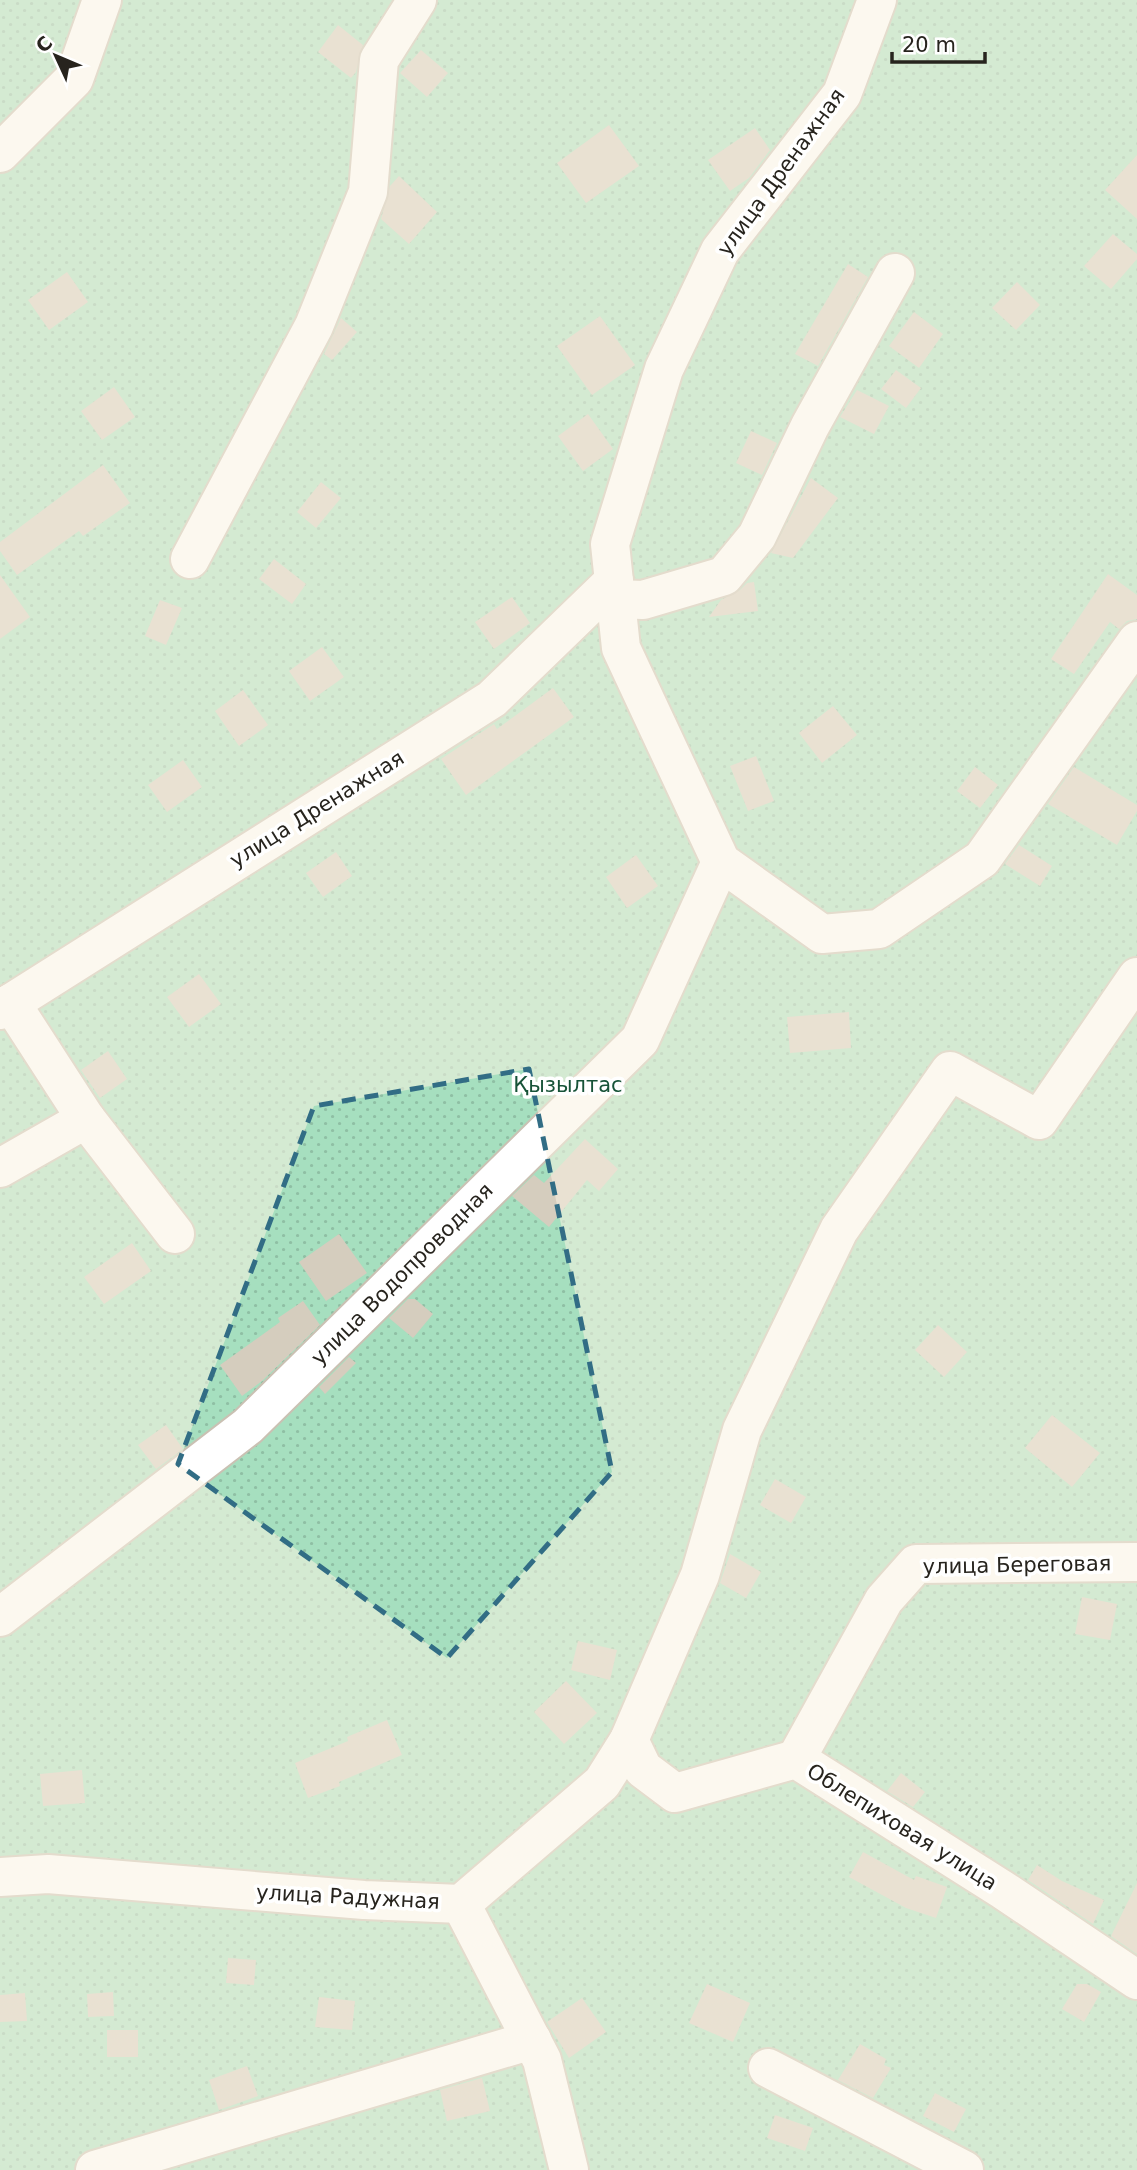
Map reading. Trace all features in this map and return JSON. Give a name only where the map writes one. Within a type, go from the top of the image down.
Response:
[{"type":"street","points":[[0,153],[74,79],[102,0]]},
{"type":"street","points":[[190,559],[314,326],[368,192],[379,60],[417,0]]},
{"type":"street","name":"улица Дренажная","points":[[877,0],[842,94],[720,251],[664,369],[610,544],[621,648],[721,862],[822,934],[879,929],[982,859],[1137,641]]},
{"type":"street","points":[[615,590],[643,600],[724,576],[757,536],[810,426],[895,273]]},
{"type":"street","name":"улица Дренажная","points":[[5,1007],[492,699],[615,590]]},
{"type":"street","name":"улица Водопроводная","points":[[0,1617],[248,1426],[640,1041],[721,862]]},
{"type":"street","name":"улица Радужная","points":[[0,1877],[48,1874],[364,1900],[461,1904],[602,1783],[629,1740],[700,1575],[742,1430],[846,1219],[950,1071],[1039,1120],[1137,977]]},
{"type":"street","points":[[5,1007],[86,1119],[175,1234]]},
{"type":"street","points":[[0,1168],[86,1119]]},
{"type":"street","name":"улица Береговая","points":[[796,1759],[884,1601],[916,1564],[1137,1562]]},
{"type":"street","name":"Облепиховая улица","points":[[629,1740],[643,1769],[675,1793],[796,1759],[1137,1980]]},
{"type":"street","points":[[461,1904],[542,2060],[569,2170]]},
{"type":"street","points":[[95,2170],[532,2040]]},
{"type":"street","points":[[768,2068],[964,2170]]},
{"type":"highlighted area","points":[[529,1069],[612,1472],[447,1658],[178,1464],[314,1106]]},
{"type":"green space","name":"Қызылтас","points":[[0,0],[1137,0],[1137,2170],[0,2170]]},
{"type":"building","points":[[338,25],[363,45],[356,72],[351,78],[318,52]]},
{"type":"building","points":[[421,50],[448,73],[427,97],[400,73]]},
{"type":"building","points":[[609,125],[639,166],[586,203],[557,163]]},
{"type":"building","points":[[755,128],[770,150],[749,178],[730,191],[708,160]]},
{"type":"building","points":[[1137,155],[1137,219],[1105,190]]},
{"type":"building","points":[[399,176],[437,212],[409,244],[381,219],[390,186]]},
{"type":"building","points":[[1113,234],[1137,254],[1137,259],[1111,289],[1084,266]]},
{"type":"building","points":[[848,264],[868,277],[818,366],[795,354]]},
{"type":"building","points":[[67,272],[88,302],[49,330],[28,300]]},
{"type":"building","points":[[1017,282],[1040,305],[1016,330],[992,308]]},
{"type":"building","points":[[914,312],[943,334],[919,368],[889,346]]},
{"type":"building","points":[[600,316],[635,365],[592,395],[557,346]]},
{"type":"building","points":[[341,318],[357,332],[332,360],[324,354]]},
{"type":"building","points":[[896,370],[921,388],[906,408],[881,389]]},
{"type":"building","points":[[114,387],[135,417],[102,440],[81,411]]},
{"type":"building","points":[[857,390],[889,406],[874,434],[840,417]]},
{"type":"building","points":[[588,414],[613,449],[583,471],[558,436]]},
{"type":"building","points":[[751,431],[777,443],[762,475],[736,463]]},
{"type":"building","points":[[103,465],[130,503],[83,536],[79,531],[17,575],[0,551],[0,542]]},
{"type":"building","points":[[811,478],[838,498],[793,558],[771,553]]},
{"type":"building","points":[[321,482],[341,498],[316,528],[297,512]]},
{"type":"building","points":[[274,559],[306,584],[292,604],[259,579]]},
{"type":"building","points":[[1108,574],[1137,595],[1137,619],[1127,621],[1119,629],[1110,622],[1074,674],[1051,659]]},
{"type":"building","points":[[0,575],[30,617],[0,639]]},
{"type":"building","points":[[754,582],[758,611],[709,617],[721,600],[747,583]]},
{"type":"building","points":[[512,597],[530,623],[494,649],[475,622]]},
{"type":"building","points":[[160,600],[182,608],[166,645],[145,636]]},
{"type":"building","points":[[322,647],[344,677],[310,701],[289,671]]},
{"type":"building","points":[[553,688],[574,717],[466,795],[441,759],[494,724],[497,729]]},
{"type":"building","points":[[243,690],[268,725],[239,746],[215,711]]},
{"type":"building","points":[[833,706],[857,735],[822,763],[799,733]]},
{"type":"building","points":[[756,756],[774,801],[748,811],[730,766]]},
{"type":"building","points":[[183,760],[202,787],[167,812],[148,785]]},
{"type":"building","points":[[975,767],[998,785],[980,808],[957,791]]},
{"type":"building","points":[[1074,767],[1137,805],[1137,811],[1117,845],[1048,804]]},
{"type":"building","points":[[1019,845],[1052,866],[1040,886],[1005,864]]},
{"type":"building","points":[[336,852],[352,876],[323,897],[306,873]]},
{"type":"building","points":[[636,855],[658,886],[627,908],[606,877]]},
{"type":"building","points":[[199,974],[221,1004],[189,1027],[167,997]]},
{"type":"building","points":[[849,1012],[851,1048],[790,1053],[787,1017]]},
{"type":"building","points":[[108,1051],[127,1079],[100,1098],[81,1070]]},
{"type":"building","points":[[585,1139],[618,1169],[599,1191],[587,1180],[549,1227],[512,1196],[534,1175],[544,1183]]},
{"type":"building","points":[[339,1234],[367,1273],[326,1301],[299,1262]]},
{"type":"building","points":[[132,1243],[151,1271],[104,1304],[84,1277]]},
{"type":"building","points":[[408,1299],[415,1299],[433,1314],[413,1338],[389,1318]]},
{"type":"building","points":[[303,1301],[320,1325],[262,1381],[242,1396],[220,1365],[280,1322],[278,1318]]},
{"type":"building","points":[[938,1325],[967,1352],[944,1377],[915,1350]]},
{"type":"building","points":[[349,1357],[356,1363],[325,1394],[319,1387]]},
{"type":"building","points":[[1052,1415],[1100,1453],[1072,1487],[1025,1448]]},
{"type":"building","points":[[166,1425],[183,1449],[156,1469],[138,1445]]},
{"type":"building","points":[[775,1479],[806,1497],[791,1523],[760,1505]]},
{"type":"building","points":[[730,1554],[761,1572],[746,1598],[720,1583]]},
{"type":"building","points":[[1082,1597],[1117,1604],[1110,1640],[1075,1634]]},
{"type":"building","points":[[578,1641],[617,1650],[610,1680],[571,1670]]},
{"type":"building","points":[[566,1681],[597,1713],[564,1744],[534,1712]]},
{"type":"building","points":[[387,1720],[402,1755],[339,1782],[340,1786],[308,1798],[295,1763],[348,1741],[347,1737]]},
{"type":"building","points":[[82,1770],[85,1803],[43,1806],[40,1774]]},
{"type":"building","points":[[901,1773],[925,1792],[913,1807],[887,1791]]},
{"type":"building","points":[[863,1852],[914,1880],[916,1876],[947,1887],[936,1918],[906,1908],[849,1877]]},
{"type":"building","points":[[1037,1865],[1062,1881],[1104,1900],[1093,1924],[1028,1880]]},
{"type":"building","points":[[1137,1883],[1137,1954],[1111,1936]]},
{"type":"building","points":[[228,1958],[256,1960],[254,1985],[226,1983]]},
{"type":"building","points":[[707,1984],[750,2003],[733,2042],[689,2023]]},
{"type":"building","points":[[1077,1984],[1087,1984],[1101,1992],[1084,2022],[1062,2009]]},
{"type":"building","points":[[113,1992],[114,2016],[88,2017],[87,1994]]},
{"type":"building","points":[[25,1993],[27,2021],[0,2022],[0,1995]]},
{"type":"building","points":[[319,1997],[355,2001],[352,2030],[315,2027]]},
{"type":"building","points":[[582,1998],[606,2032],[569,2058],[547,2022]]},
{"type":"building","points":[[107,2030],[138,2030],[138,2057],[107,2057]]},
{"type":"building","points":[[860,2044],[886,2059],[884,2065],[891,2068],[873,2098],[838,2080]]},
{"type":"building","points":[[247,2066],[258,2096],[219,2110],[209,2080]]},
{"type":"building","points":[[482,2078],[490,2111],[447,2121],[440,2090]]},
{"type":"building","points":[[935,2093],[966,2109],[954,2132],[923,2116]]},
{"type":"building","points":[[775,2115],[813,2128],[805,2151],[767,2138]]}]
